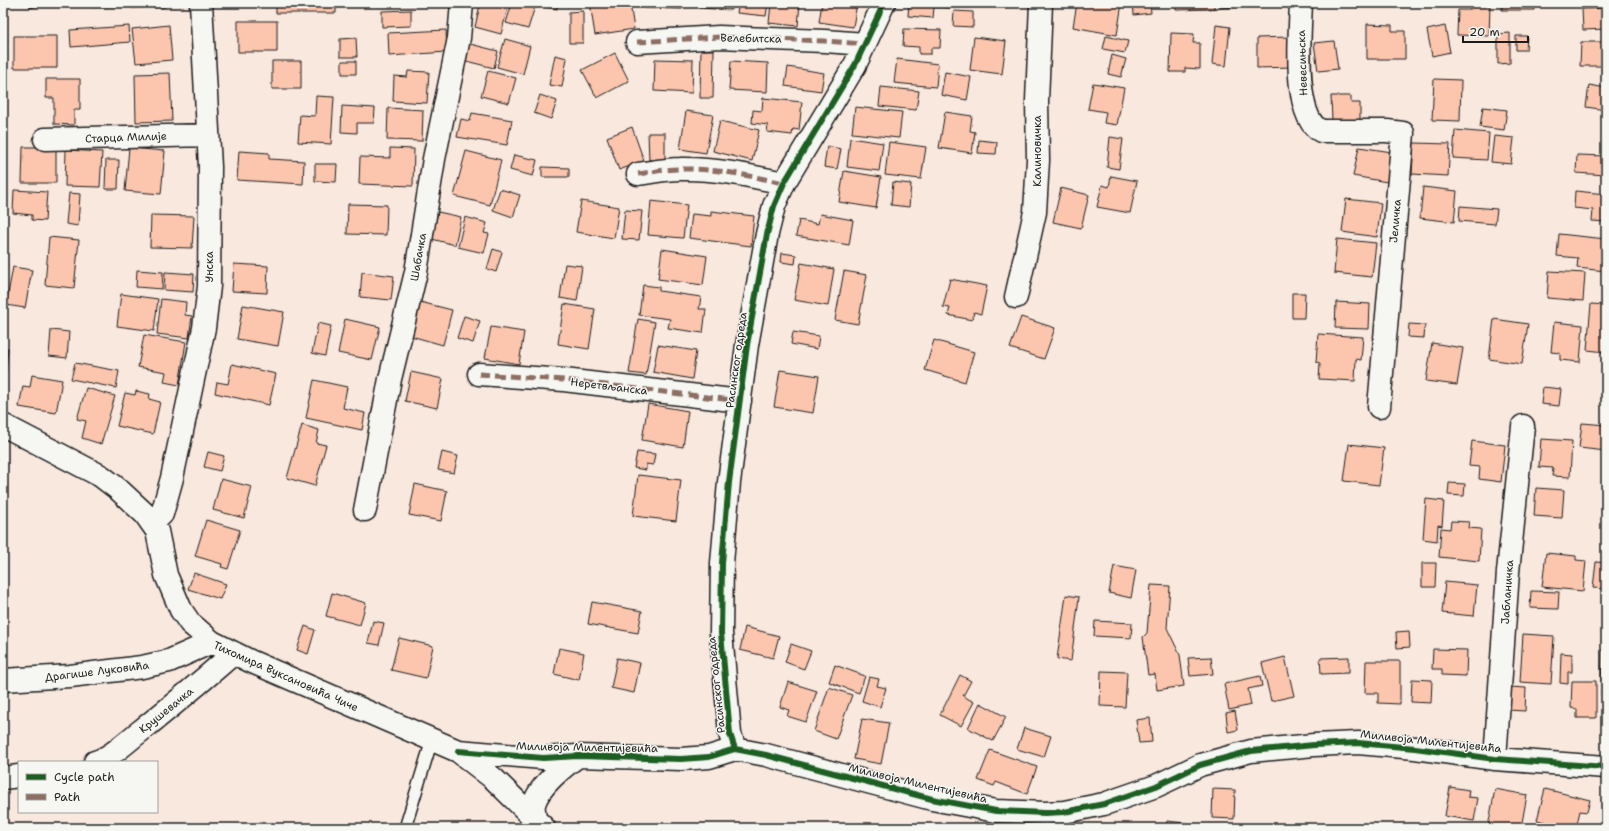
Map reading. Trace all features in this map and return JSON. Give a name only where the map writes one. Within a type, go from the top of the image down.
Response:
[{"type":"street","name":"Унска","points":[[153,524],[162,514],[172,478],[204,328],[209,286],[210,167],[201,3]]},
{"type":"street","name":"Шабачка","points":[[365,510],[390,379],[416,272],[434,160],[459,38],[462,3]]},
{"type":"street","name":"Расинског одреда","points":[[735,749],[730,734],[721,633],[721,594],[725,528],[747,345],[767,234],[774,206],[784,183],[856,66],[884,3]]},
{"type":"street","name":"Калиновичка","points":[[1016,297],[1035,212],[1038,160],[1037,101],[1041,3]]},
{"type":"street","name":"Невесињска","points":[[1301,3],[1300,76],[1306,112],[1310,121]]},
{"type":"street","name":"Велебитска","points":[[637,42],[719,37],[817,40],[866,44]]},
{"type":"street","name":"Јеличка","points":[[1310,121],[1315,128],[1321,131],[1387,131],[1403,133],[1379,407]]},
{"type":"street","name":"Старца Милије","points":[[45,139],[208,134]]},
{"type":"street","points":[[638,174],[680,169],[699,169],[784,183]]},
{"type":"street","name":"Неретвљанска","points":[[478,374],[564,380],[740,401]]},
{"type":"street","name":"Тихомира Вуксановића Чиче","points":[[3,426],[101,476],[118,489],[153,524],[160,539],[166,575],[181,610],[190,623],[212,642],[250,661],[458,752],[494,779],[539,824]]},
{"type":"street","name":"Јабланичка","points":[[1495,759],[1508,572],[1523,426]]},
{"type":"street","name":"Драгише Луковића","points":[[3,680],[70,676],[142,668],[183,656],[212,642]]},
{"type":"street","name":"Крушевачка","points":[[96,761],[112,754],[143,730],[191,691],[234,653]]},
{"type":"street","name":"Миливоја Милентијевића","points":[[458,752],[543,758],[578,756],[681,760],[709,757],[735,749],[766,755],[932,799],[996,811],[1045,813],[1077,810],[1104,804],[1156,786],[1200,765],[1251,751],[1314,745],[1358,743],[1415,748],[1495,759],[1606,767]]},
{"type":"street","name":"Миливоја Милентијевића","points":[[539,824],[534,804],[543,788],[559,769],[578,756]]},
{"type":"street","points":[[3,778],[18,776]]},
{"type":"lane","points":[[406,828],[432,740]]},
{"type":"building","points":[[29,3],[52,3],[30,8]]},
{"type":"building","points":[[90,3],[127,3],[127,6],[91,7]]},
{"type":"building","points":[[132,3],[165,3],[165,7],[132,8]]},
{"type":"building","points":[[276,3],[336,3],[336,13],[276,13]]},
{"type":"building","points":[[396,3],[448,3],[448,6],[396,5]]},
{"type":"building","points":[[485,3],[494,3],[508,7],[501,34],[475,27],[480,5],[484,6]]},
{"type":"building","points":[[512,3],[536,3],[528,29],[506,23]]},
{"type":"building","points":[[546,3],[557,3],[557,9],[546,7]]},
{"type":"building","points":[[590,3],[630,3],[634,29],[595,35]]},
{"type":"building","points":[[645,3],[682,3],[682,9],[645,8]]},
{"type":"building","points":[[700,3],[732,3],[731,10],[700,8]]},
{"type":"building","points":[[739,3],[768,3],[766,16],[737,13]]},
{"type":"building","points":[[771,3],[800,3],[798,26],[769,23]]},
{"type":"building","points":[[822,3],[857,3],[853,27],[819,22]]},
{"type":"building","points":[[909,3],[952,3],[951,8],[934,7],[933,18],[908,16]]},
{"type":"building","points":[[1077,3],[1122,3],[1117,35],[1073,27]]},
{"type":"building","points":[[1133,3],[1150,3],[1151,13],[1134,15]]},
{"type":"building","points":[[1176,3],[1214,3],[1214,9],[1176,10]]},
{"type":"building","points":[[1219,3],[1259,3],[1259,6],[1219,8]]},
{"type":"building","points":[[1502,3],[1535,3],[1535,10],[1502,10]]},
{"type":"building","points":[[1470,5],[1490,6],[1489,36],[1457,35],[1458,10],[1470,10]]},
{"type":"building","points":[[1606,8],[1606,29],[1583,30],[1582,9]]},
{"type":"building","points":[[411,10],[411,26],[382,27],[382,11]]},
{"type":"building","points":[[583,11],[583,43],[569,43],[569,12]]},
{"type":"building","points":[[954,11],[973,12],[973,27],[953,26]]},
{"type":"building","points":[[3,19],[6,19],[7,43],[3,44]]},
{"type":"building","points":[[238,21],[277,21],[277,52],[238,52]]},
{"type":"building","points":[[1367,24],[1392,25],[1392,31],[1405,31],[1405,59],[1367,59]]},
{"type":"building","points":[[169,25],[172,60],[136,63],[132,29]]},
{"type":"building","points":[[1216,25],[1230,27],[1226,66],[1212,64]]},
{"type":"building","points":[[129,26],[130,42],[71,47],[70,30]]},
{"type":"building","points":[[1445,26],[1450,52],[1432,56],[1427,30]]},
{"type":"building","points":[[904,29],[941,30],[940,48],[931,48],[931,54],[919,54],[919,47],[903,46]]},
{"type":"building","points":[[446,30],[447,52],[389,56],[388,33]]},
{"type":"building","points":[[1171,33],[1194,34],[1193,43],[1200,43],[1200,69],[1185,68],[1185,72],[1170,72]]},
{"type":"building","points":[[1510,33],[1510,63],[1498,64],[1498,34]]},
{"type":"building","points":[[14,36],[57,36],[57,68],[14,68]]},
{"type":"building","points":[[1106,36],[1128,41],[1125,53],[1103,49]]},
{"type":"building","points":[[1516,36],[1527,36],[1526,50],[1516,50]]},
{"type":"building","points":[[974,37],[1006,41],[1002,74],[970,70]]},
{"type":"building","points":[[1291,37],[1292,67],[1257,68],[1257,38]]},
{"type":"building","points":[[356,38],[357,57],[340,57],[340,39]]},
{"type":"building","points":[[505,39],[530,46],[523,74],[497,67]]},
{"type":"building","points":[[1334,41],[1338,69],[1318,71],[1314,43]]},
{"type":"building","points":[[1581,42],[1606,42],[1606,66],[1580,66]]},
{"type":"building","points":[[466,43],[498,51],[494,68],[462,60]]},
{"type":"building","points":[[701,50],[714,50],[713,98],[700,98]]},
{"type":"building","points":[[615,53],[629,81],[597,98],[582,70]]},
{"type":"building","points":[[555,55],[567,58],[562,87],[549,85]]},
{"type":"building","points":[[1112,55],[1126,59],[1121,77],[1108,74]]},
{"type":"building","points":[[655,59],[693,60],[692,93],[654,91]]},
{"type":"building","points":[[897,59],[938,64],[936,87],[894,83]]},
{"type":"building","points":[[272,61],[301,61],[301,89],[272,89]]},
{"type":"building","points":[[342,61],[356,61],[356,74],[342,74]]},
{"type":"building","points":[[731,61],[768,63],[767,92],[729,90]]},
{"type":"building","points":[[788,67],[824,73],[821,91],[785,86]]},
{"type":"building","points":[[408,71],[429,72],[427,103],[393,101],[394,76],[407,77]]},
{"type":"building","points":[[488,71],[516,78],[509,103],[481,96]]},
{"type":"building","points":[[945,72],[971,77],[967,100],[941,95]]},
{"type":"building","points":[[170,73],[172,121],[136,122],[135,74]]},
{"type":"building","points":[[46,79],[80,79],[80,110],[74,110],[74,125],[54,124],[54,98],[46,98]]},
{"type":"building","points":[[1434,79],[1461,80],[1460,121],[1432,120]]},
{"type":"building","points":[[1093,83],[1124,88],[1117,125],[1104,123],[1106,112],[1088,109]]},
{"type":"building","points":[[1589,85],[1606,88],[1606,110],[1586,107]]},
{"type":"building","points":[[881,87],[919,91],[916,110],[879,106]]},
{"type":"building","points":[[540,95],[557,101],[551,119],[534,113]]},
{"type":"building","points":[[316,96],[334,97],[331,144],[298,142],[300,115],[315,116]]},
{"type":"building","points":[[1331,96],[1351,96],[1351,103],[1360,103],[1360,120],[1332,120]]},
{"type":"building","points":[[763,98],[802,102],[799,130],[793,129],[792,135],[767,132],[768,125],[752,123],[753,110],[762,111]]},
{"type":"building","points":[[342,106],[375,108],[374,123],[357,123],[357,133],[341,132]]},
{"type":"building","points":[[855,107],[902,112],[899,138],[852,133]]},
{"type":"building","points":[[1483,107],[1507,110],[1504,130],[1480,127]]},
{"type":"building","points":[[388,108],[423,110],[422,141],[387,140]]},
{"type":"building","points":[[686,111],[713,115],[706,153],[680,149]]},
{"type":"building","points":[[945,112],[972,116],[970,131],[975,132],[972,153],[939,148]]},
{"type":"building","points":[[472,113],[512,120],[507,145],[457,137],[461,119],[470,121]]},
{"type":"building","points":[[720,121],[759,130],[752,161],[713,151]]},
{"type":"building","points":[[632,127],[644,161],[619,170],[607,137]]},
{"type":"building","points":[[1455,130],[1489,133],[1487,160],[1453,158]]},
{"type":"building","points":[[648,133],[665,133],[665,160],[649,160]]},
{"type":"building","points":[[1494,136],[1514,138],[1511,164],[1491,162]]},
{"type":"building","points":[[1110,137],[1123,139],[1119,169],[1107,167]]},
{"type":"building","points":[[850,138],[883,143],[879,171],[847,167]]},
{"type":"building","points":[[979,140],[997,142],[996,154],[978,153]]},
{"type":"building","points":[[889,142],[926,147],[921,179],[885,175]]},
{"type":"building","points":[[1414,143],[1450,144],[1448,176],[1412,174]]},
{"type":"building","points":[[827,146],[841,149],[837,169],[824,167]]},
{"type":"building","points":[[23,147],[56,147],[56,183],[22,183]]},
{"type":"building","points":[[1359,147],[1392,152],[1387,182],[1353,176]]},
{"type":"building","points":[[129,148],[165,151],[161,194],[125,191]]},
{"type":"building","points":[[390,148],[414,149],[413,186],[359,184],[360,157],[390,158]]},
{"type":"building","points":[[66,150],[102,152],[100,187],[65,186]]},
{"type":"building","points":[[239,151],[269,153],[269,159],[304,161],[303,184],[237,180]]},
{"type":"building","points":[[466,151],[501,160],[490,205],[454,196]]},
{"type":"building","points":[[514,155],[537,160],[533,176],[510,170]]},
{"type":"building","points":[[1577,155],[1606,156],[1606,175],[1576,173]]},
{"type":"building","points":[[106,160],[119,160],[118,189],[105,189]]},
{"type":"building","points":[[315,164],[337,164],[336,182],[315,181]]},
{"type":"building","points":[[542,167],[569,168],[569,177],[542,177]]},
{"type":"building","points":[[844,171],[881,177],[876,208],[839,202]]},
{"type":"building","points":[[1111,176],[1137,181],[1130,213],[1097,207],[1102,185],[1109,187]]},
{"type":"building","points":[[893,182],[911,184],[909,207],[891,205]]},
{"type":"building","points":[[1423,187],[1457,191],[1454,222],[1420,218]]},
{"type":"building","points":[[1061,188],[1089,195],[1081,228],[1053,222]]},
{"type":"building","points":[[500,189],[520,195],[513,217],[493,210]]},
{"type":"building","points":[[14,190],[47,192],[45,221],[32,220],[32,215],[13,213]]},
{"type":"building","points":[[1575,191],[1606,194],[1606,222],[1592,221],[1593,210],[1574,208]]},
{"type":"building","points":[[69,193],[80,194],[78,226],[66,224]]},
{"type":"building","points":[[1346,199],[1381,203],[1377,237],[1342,232]]},
{"type":"building","points":[[581,201],[619,207],[614,238],[576,232]]},
{"type":"building","points":[[651,201],[687,205],[683,238],[648,235]]},
{"type":"building","points":[[348,204],[387,205],[386,235],[347,234]]},
{"type":"building","points":[[1460,206],[1497,209],[1495,224],[1459,221]]},
{"type":"building","points":[[625,210],[642,211],[639,240],[622,239]]},
{"type":"building","points":[[711,211],[754,216],[751,246],[689,238],[692,214],[711,216]]},
{"type":"building","points":[[438,212],[461,217],[455,245],[432,239]]},
{"type":"building","points":[[820,214],[853,220],[849,245],[796,236],[799,220],[818,224]]},
{"type":"building","points":[[151,215],[194,216],[192,248],[150,247]]},
{"type":"building","points":[[465,217],[487,223],[484,233],[489,234],[484,253],[458,247]]},
{"type":"building","points":[[1559,234],[1606,239],[1606,271],[1577,268],[1578,258],[1557,256]]},
{"type":"building","points":[[49,237],[79,240],[74,288],[45,285]]},
{"type":"building","points":[[1337,239],[1376,243],[1372,277],[1334,273]]},
{"type":"building","points":[[493,249],[502,252],[496,272],[487,269]]},
{"type":"building","points":[[662,249],[707,256],[703,285],[658,279]]},
{"type":"building","points":[[782,253],[796,255],[795,264],[781,262]]},
{"type":"building","points":[[801,263],[834,269],[828,306],[794,300]]},
{"type":"building","points":[[234,264],[268,266],[267,293],[232,291]]},
{"type":"building","points":[[565,264],[582,266],[577,301],[560,298]]},
{"type":"building","points":[[13,267],[32,270],[25,308],[6,305]]},
{"type":"building","points":[[137,270],[163,272],[162,289],[136,287]]},
{"type":"building","points":[[844,271],[867,275],[858,324],[835,320]]},
{"type":"building","points":[[1549,271],[1585,273],[1583,301],[1547,298]]},
{"type":"building","points":[[165,272],[194,274],[193,292],[164,290]]},
{"type":"building","points":[[362,272],[394,276],[391,300],[360,297]]},
{"type":"building","points":[[950,279],[987,286],[981,314],[974,312],[972,320],[948,315],[950,308],[943,307]]},
{"type":"building","points":[[643,285],[659,287],[659,291],[701,297],[699,309],[706,309],[703,333],[668,328],[670,319],[639,315]]},
{"type":"building","points":[[1292,293],[1305,293],[1304,318],[1292,318]]},
{"type":"building","points":[[121,294],[158,299],[154,331],[117,326]]},
{"type":"building","points":[[161,299],[186,302],[185,315],[192,316],[189,338],[157,334]]},
{"type":"building","points":[[420,302],[452,310],[443,345],[411,336]]},
{"type":"building","points":[[1336,302],[1370,304],[1369,329],[1335,328]]},
{"type":"building","points":[[564,304],[595,309],[589,349],[558,344]]},
{"type":"building","points":[[1591,304],[1606,305],[1606,352],[1587,350]]},
{"type":"building","points":[[243,305],[284,312],[278,346],[237,339]]},
{"type":"building","points":[[464,316],[480,321],[473,343],[457,338]]},
{"type":"building","points":[[1021,317],[1055,328],[1044,359],[1010,348]]},
{"type":"building","points":[[345,319],[380,327],[372,360],[338,353]]},
{"type":"building","points":[[638,319],[655,322],[646,375],[629,373]]},
{"type":"building","points":[[1494,319],[1528,324],[1522,364],[1489,359]]},
{"type":"building","points":[[1554,322],[1583,325],[1580,362],[1560,360],[1560,353],[1551,352]]},
{"type":"building","points":[[318,323],[331,326],[325,356],[312,353]]},
{"type":"building","points":[[1409,324],[1425,325],[1424,338],[1408,337]]},
{"type":"building","points":[[491,327],[524,332],[519,364],[485,358]]},
{"type":"building","points":[[51,330],[69,332],[67,358],[49,356]]},
{"type":"building","points":[[793,332],[819,336],[817,349],[791,344]]},
{"type":"building","points":[[1318,334],[1363,337],[1361,360],[1356,359],[1355,381],[1319,379],[1320,363],[1316,362]]},
{"type":"building","points":[[144,335],[186,342],[179,385],[164,382],[166,372],[138,367]]},
{"type":"building","points":[[934,340],[974,352],[965,382],[925,370]]},
{"type":"building","points":[[1432,343],[1463,348],[1457,385],[1426,381]]},
{"type":"building","points":[[658,345],[696,351],[692,379],[653,372]]},
{"type":"building","points":[[3,348],[8,348],[3,401]]},
{"type":"building","points":[[75,363],[119,371],[116,388],[71,379]]},
{"type":"building","points":[[232,364],[276,374],[269,405],[215,393],[217,382],[228,384]]},
{"type":"building","points":[[780,370],[819,376],[813,413],[774,407]]},
{"type":"building","points":[[411,372],[443,379],[437,408],[405,401]]},
{"type":"building","points":[[32,375],[62,380],[56,413],[19,407],[23,386],[30,387]]},
{"type":"building","points":[[314,380],[347,387],[343,408],[365,413],[362,430],[306,418]]},
{"type":"building","points":[[1543,387],[1561,389],[1559,406],[1541,404]]},
{"type":"building","points":[[86,388],[115,396],[101,444],[82,438],[86,421],[77,419]]},
{"type":"building","points":[[136,391],[150,394],[149,399],[160,402],[153,434],[117,426],[125,393],[135,395]]},
{"type":"building","points":[[648,404],[688,411],[683,447],[642,440]]},
{"type":"building","points":[[1582,423],[1606,425],[1606,451],[1579,448]]},
{"type":"building","points":[[302,425],[319,430],[316,443],[326,445],[315,486],[287,478]]},
{"type":"building","points":[[1541,439],[1572,441],[1570,477],[1552,476],[1553,468],[1539,467]]},
{"type":"building","points":[[1472,441],[1505,445],[1501,482],[1479,479],[1480,467],[1469,466]]},
{"type":"building","points":[[1349,444],[1384,448],[1379,485],[1344,481]]},
{"type":"building","points":[[208,452],[224,456],[220,471],[204,467]]},
{"type":"building","points":[[442,452],[458,456],[454,473],[438,470]]},
{"type":"building","points":[[637,452],[655,454],[653,465],[646,464],[646,470],[634,468]]},
{"type":"building","points":[[638,475],[681,480],[676,521],[633,516]]},
{"type":"building","points":[[221,479],[252,487],[244,518],[213,510]]},
{"type":"building","points":[[1449,483],[1465,484],[1464,496],[1448,495]]},
{"type":"building","points":[[415,484],[447,491],[441,521],[409,515]]},
{"type":"building","points":[[1536,488],[1564,490],[1562,518],[1534,516]]},
{"type":"building","points":[[1426,499],[1444,501],[1442,526],[1438,525],[1437,541],[1423,539]]},
{"type":"building","points":[[206,520],[240,530],[228,569],[221,567],[222,564],[195,556]]},
{"type":"building","points":[[1451,521],[1469,522],[1468,528],[1481,529],[1479,561],[1439,557],[1441,528],[1450,529]]},
{"type":"building","points":[[1546,553],[1576,556],[1576,560],[1586,561],[1583,591],[1542,587]]},
{"type":"building","points":[[1596,562],[1606,563],[1606,589],[1593,588]]},
{"type":"building","points":[[1422,563],[1436,563],[1435,587],[1422,587]]},
{"type":"building","points":[[1114,566],[1136,570],[1131,598],[1109,593]]},
{"type":"building","points":[[194,573],[226,584],[220,599],[188,589]]},
{"type":"building","points":[[1445,582],[1477,585],[1474,616],[1442,613]]},
{"type":"building","points":[[1151,585],[1170,586],[1167,628],[1180,655],[1184,686],[1157,690],[1155,674],[1148,675],[1143,637],[1147,633]]},
{"type":"building","points":[[1531,591],[1559,592],[1558,609],[1530,608]]},
{"type":"building","points":[[332,593],[366,603],[360,625],[326,616]]},
{"type":"building","points":[[1066,595],[1079,597],[1071,661],[1057,659]]},
{"type":"building","points":[[592,602],[642,611],[638,633],[588,624]]},
{"type":"building","points":[[373,621],[384,623],[379,645],[368,643]]},
{"type":"building","points":[[1095,621],[1132,623],[1131,638],[1094,636]]},
{"type":"building","points":[[305,626],[315,630],[308,654],[297,650]]},
{"type":"building","points":[[745,627],[779,636],[773,658],[740,650]]},
{"type":"building","points":[[1409,631],[1410,647],[1397,648],[1396,632]]},
{"type":"building","points":[[1523,634],[1554,636],[1551,684],[1520,682]]},
{"type":"building","points":[[399,638],[433,646],[426,678],[391,670]]},
{"type":"building","points":[[791,644],[811,651],[804,669],[785,662]]},
{"type":"building","points":[[559,648],[584,653],[579,680],[554,674]]},
{"type":"building","points":[[1433,649],[1467,650],[1466,676],[1442,675],[1442,669],[1432,669]]},
{"type":"building","points":[[1602,650],[1606,650],[1606,695],[1601,695]]},
{"type":"building","points":[[1561,653],[1572,654],[1572,672],[1568,672],[1568,684],[1560,683]]},
{"type":"building","points":[[1211,657],[1213,674],[1190,676],[1188,658]]},
{"type":"building","points":[[1285,657],[1294,696],[1271,701],[1262,663]]},
{"type":"building","points":[[1349,657],[1349,673],[1321,674],[1320,658]]},
{"type":"building","points":[[617,658],[640,663],[634,693],[611,688]]},
{"type":"building","points":[[1366,661],[1400,661],[1400,704],[1378,703],[1378,693],[1365,693]]},
{"type":"building","points":[[835,665],[865,676],[859,693],[829,682]]},
{"type":"building","points":[[1101,671],[1127,672],[1125,707],[1100,706]]},
{"type":"building","points":[[960,675],[971,681],[963,696],[974,702],[961,726],[940,715]]},
{"type":"building","points":[[1260,676],[1262,686],[1248,689],[1251,705],[1229,710],[1224,684]]},
{"type":"building","points":[[869,677],[879,679],[877,686],[886,688],[880,707],[862,701]]},
{"type":"building","points":[[1412,679],[1432,680],[1431,703],[1411,702]]},
{"type":"building","points":[[1572,681],[1596,681],[1596,718],[1577,718],[1577,709],[1571,708]]},
{"type":"building","points":[[788,682],[817,691],[806,722],[787,716],[789,710],[780,707]]},
{"type":"building","points":[[829,687],[852,695],[836,739],[814,731]]},
{"type":"building","points":[[1510,687],[1526,688],[1525,711],[1508,710]]},
{"type":"building","points":[[980,703],[1006,717],[993,741],[968,728]]},
{"type":"building","points":[[1235,711],[1238,730],[1228,732],[1226,713]]},
{"type":"building","points":[[1150,718],[1152,742],[1139,743],[1136,720]]},
{"type":"building","points":[[862,719],[889,723],[881,764],[854,759]]},
{"type":"building","points":[[1024,728],[1051,736],[1044,757],[1017,749]]},
{"type":"building","points":[[990,750],[1037,767],[1027,794],[996,782],[994,786],[978,780]]},
{"type":"building","points":[[1450,787],[1469,790],[1468,797],[1478,798],[1474,821],[1445,816]]},
{"type":"building","points":[[1213,789],[1235,790],[1234,819],[1212,818]]},
{"type":"building","points":[[1495,789],[1527,795],[1521,828],[1488,827]]},
{"type":"building","points":[[1545,789],[1590,800],[1587,812],[1580,811],[1576,828],[1569,828],[1537,820]]},
{"type":"building","points":[[1167,821],[1193,824],[1193,828],[1166,828]]},
{"type":"building","points":[[1526,825],[1542,828],[1526,828]]},
{"type":"marked path","points":[[637,42],[719,37],[865,44]]},
{"type":"marked path","points":[[638,174],[675,169],[693,169],[732,173],[784,183]]},
{"type":"marked path","points":[[479,374],[564,380],[740,401]]},
{"type":"cycle path","points":[[735,749],[730,734],[721,633],[722,563],[729,482],[747,345],[767,234],[774,206],[784,183],[855,65],[884,3]]},
{"type":"cycle path","points":[[458,751],[543,758],[578,756],[681,759],[709,757],[735,749],[766,755],[932,799],[996,811],[1045,813],[1064,812],[1104,804],[1156,786],[1200,765],[1251,751],[1314,745],[1358,743],[1415,748],[1495,759],[1606,767]]}]
